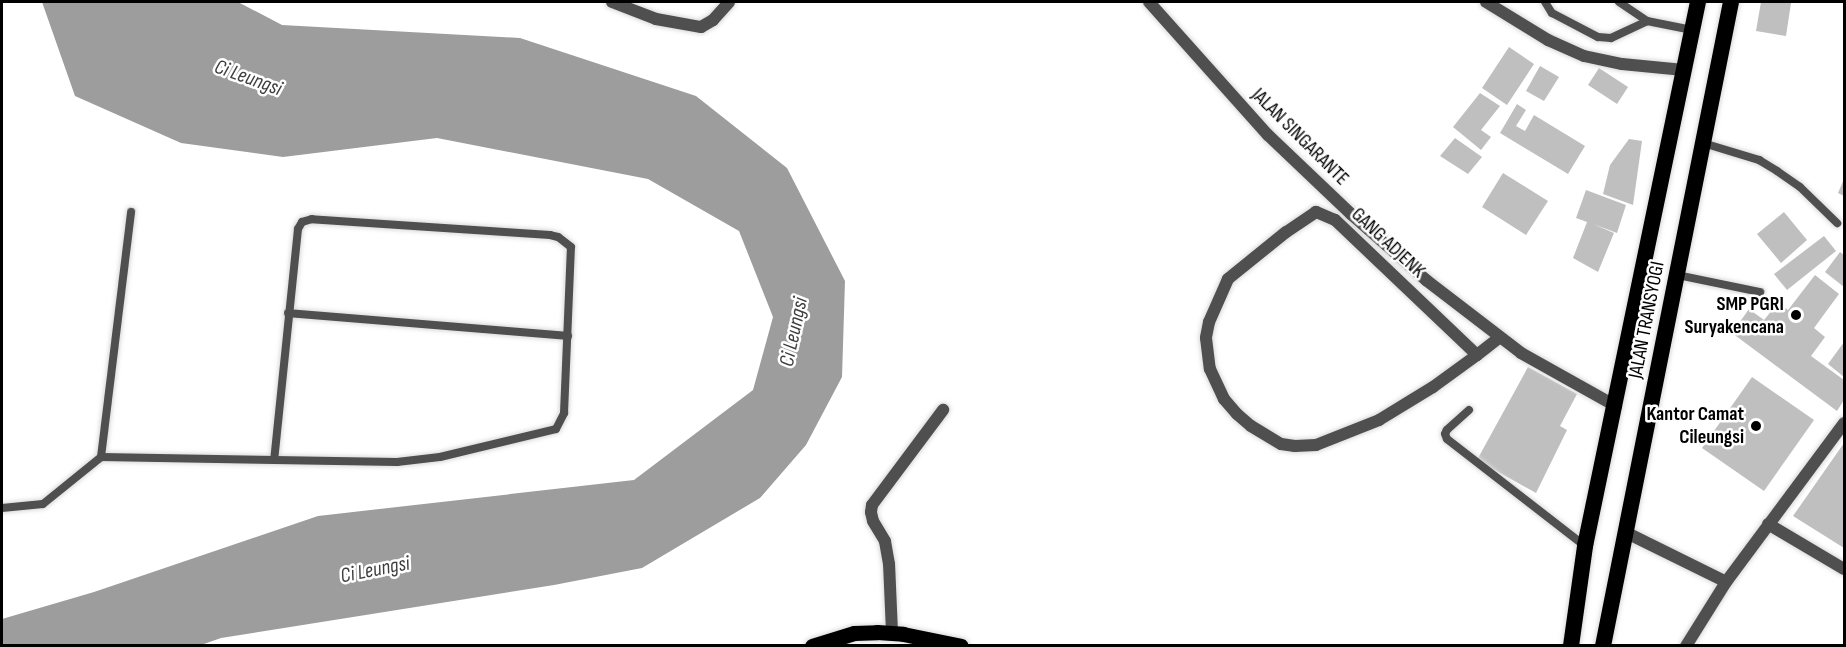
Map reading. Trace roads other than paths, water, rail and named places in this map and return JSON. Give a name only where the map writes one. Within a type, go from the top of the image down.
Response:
[{"type":"highway","name":"JALAN TRANSYOGI","points":[[1571,645],[1585,546],[1616,406],[1698,2]]},
{"type":"highway","name":"JALAN TRANSYOGI","points":[[1603,645],[1731,2]]},
{"type":"main road","points":[[812,645],[854,633],[892,632],[961,645]]},
{"type":"street","points":[[611,2],[656,19],[701,27],[710,24],[729,2]]},
{"type":"street","name":"JALAN SINGARANTE","points":[[1149,2],[1211,74],[1301,167],[1426,280],[1499,338],[1554,373],[1616,406]]},
{"type":"street","points":[[1486,2],[1548,40],[1584,56],[1622,64],[1684,70]]},
{"type":"street","name":"GANG ADJENK","points":[[1477,355],[1335,220],[1323,212],[1316,212],[1286,232],[1228,279],[1209,322],[1206,338],[1210,369],[1224,399],[1237,414],[1281,444],[1295,446],[1316,445],[1379,420],[1433,387],[1477,355],[1499,338]]},
{"type":"street","points":[[892,632],[889,564],[885,541],[873,521],[872,505],[943,410]]},
{"type":"street","points":[[1686,645],[1726,582],[1845,423]]},
{"type":"street","points":[[1768,524],[1845,569]]},
{"type":"street","points":[[1627,533],[1726,582]]},
{"type":"lane","points":[[1545,2],[1552,13],[1598,37],[1611,38],[1647,21]]},
{"type":"lane","points":[[1619,2],[1647,21],[1692,30]]},
{"type":"lane","points":[[1703,143],[1759,160],[1778,171],[1800,187],[1837,223]]},
{"type":"lane","points":[[101,457],[131,212]]},
{"type":"lane","points":[[2,508],[43,504],[101,457],[274,460],[408,461],[440,457],[556,429],[564,413],[571,247],[558,237],[550,235],[312,219],[302,222],[298,229],[288,313],[274,460]]},
{"type":"lane","points":[[1677,275],[1760,292]]},
{"type":"lane","points":[[288,313],[568,336]]},
{"type":"lane","points":[[1469,410],[1447,430],[1445,434],[1447,439],[1585,546]]},
{"type":"water","name":"Ci Leungsi","points":[[42,2],[238,2],[282,25],[520,38],[696,96],[787,168],[845,281],[842,377],[806,445],[760,498],[642,568],[554,585],[221,638],[201,645],[2,645],[2,619],[94,592],[318,516],[634,480],[753,390],[773,317],[739,231],[648,179],[437,138],[283,157],[181,143],[75,96]]},
{"type":"place","name":"SMP PGRI Suryakencana","points":[[1796,315]]},
{"type":"place","name":"Kantor Camat Cileungsi","points":[[1756,426]]}]
